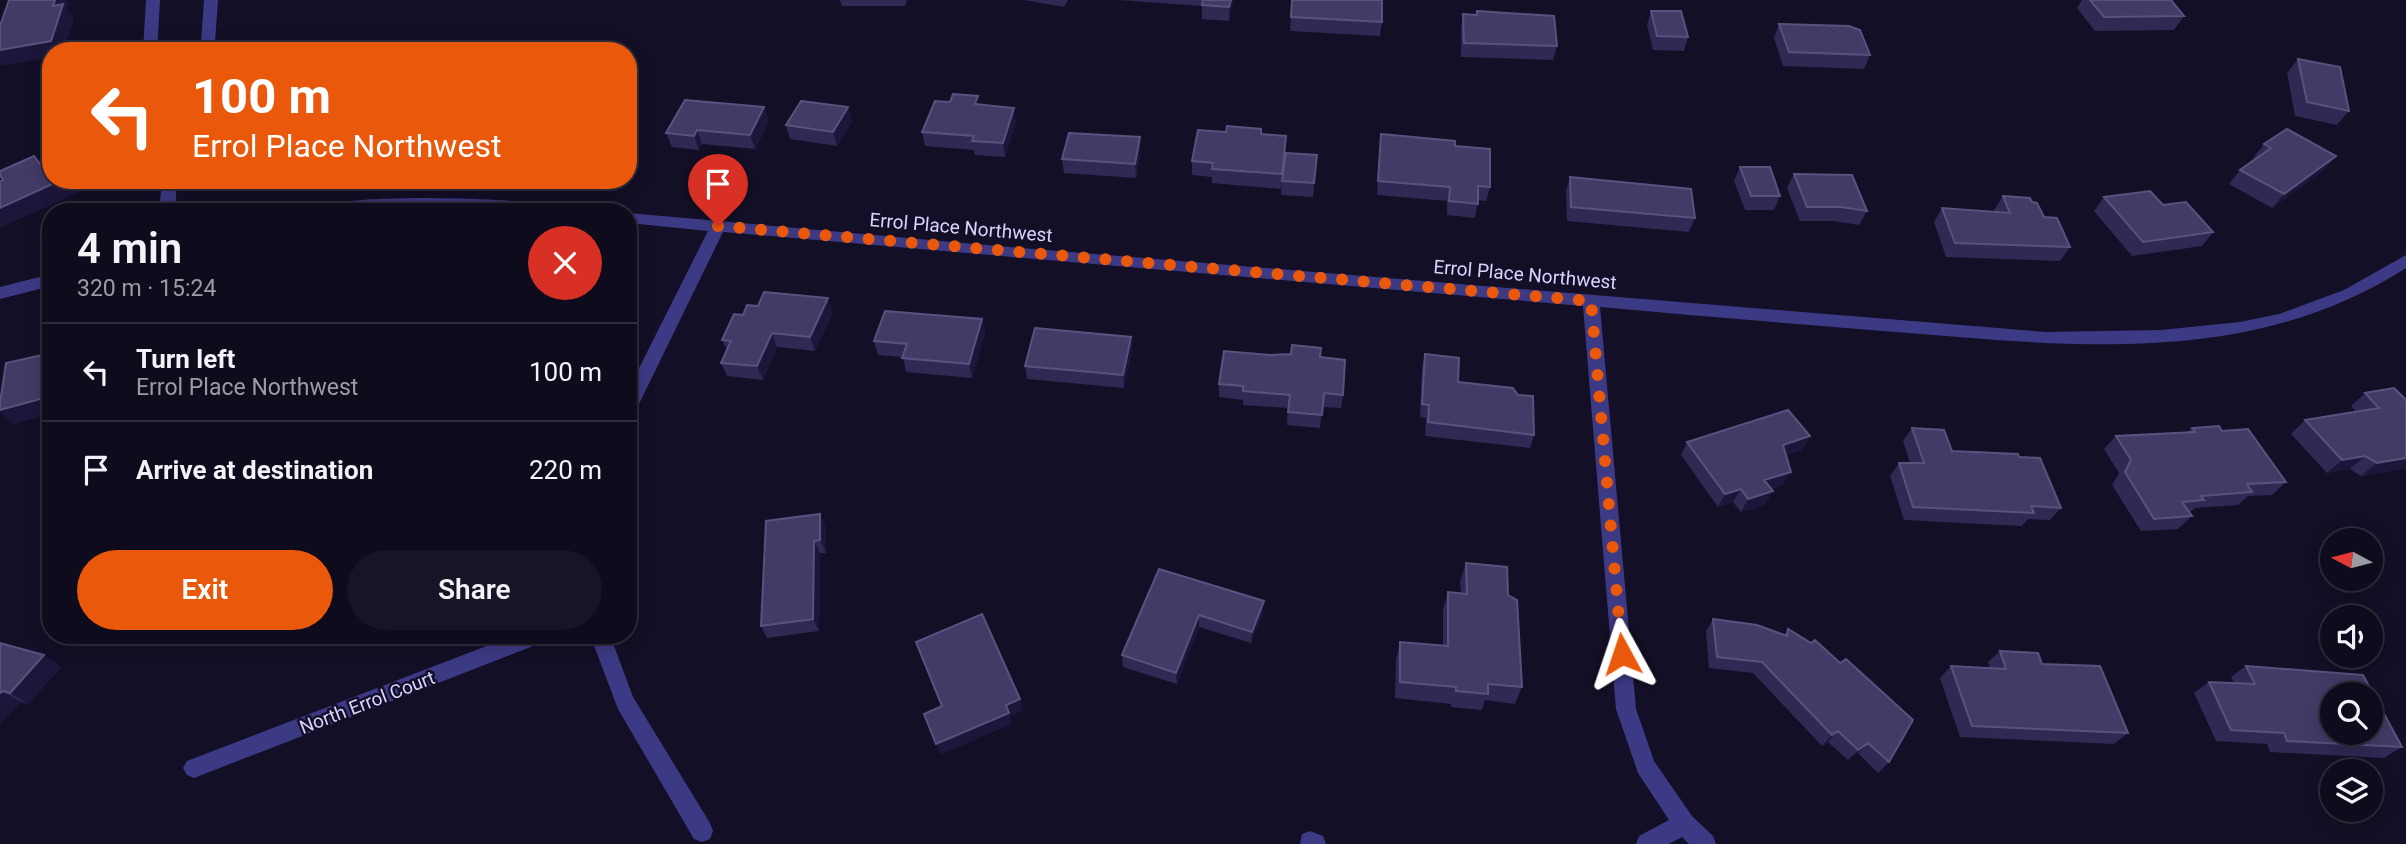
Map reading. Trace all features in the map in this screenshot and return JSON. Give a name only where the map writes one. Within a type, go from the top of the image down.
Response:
[{"type":"street","points":[[151,42],[153,0]]},
{"type":"street","points":[[208,42],[211,0]]},
{"type":"street","points":[[390,203],[473,203]]},
{"type":"street","name":"Errol Place Northwest","points":[[637,219],[2045,338],[2182,336],[2273,321],[2349,295],[2406,261]]},
{"type":"street","points":[[637,390],[718,226]]},
{"type":"street","points":[[0,293],[42,282]]},
{"type":"street","points":[[1591,301],[1626,709],[1645,766],[1684,824],[1705,844]]},
{"type":"street","name":"North Errol Court","points":[[194,768],[516,644]]},
{"type":"street","points":[[603,644],[625,702],[702,831]]},
{"type":"street","points":[[1647,844],[1684,824]]},
{"type":"building","points":[[9,0],[55,0],[53,6],[63,4],[51,41],[0,50],[0,26]]},
{"type":"building","points":[[1203,0],[1231,0],[1229,7],[1202,5]]},
{"type":"building","points":[[1292,0],[1382,0],[1382,22],[1291,17]]},
{"type":"building","points":[[2090,0],[2171,0],[2184,16],[2104,17]]},
{"type":"building","points":[[1477,11],[1554,16],[1557,46],[1464,43],[1463,14],[1477,15]]},
{"type":"building","points":[[1651,11],[1681,11],[1688,37],[1657,36]]},
{"type":"building","points":[[1779,24],[1849,26],[1860,30],[1870,55],[1789,52]]},
{"type":"building","points":[[2298,59],[2340,67],[2349,111],[2307,102]]},
{"type":"building","points":[[953,94],[978,96],[975,104],[1014,108],[1003,143],[972,141],[974,136],[922,132],[935,101],[950,102]]},
{"type":"building","points":[[685,100],[764,107],[750,135],[697,130],[694,136],[666,133]]},
{"type":"building","points":[[801,101],[848,107],[833,132],[786,125]]},
{"type":"building","points":[[1227,126],[1261,129],[1261,134],[1286,136],[1282,174],[1212,169],[1213,163],[1192,161],[1198,130],[1226,132]]},
{"type":"building","points":[[2287,129],[2336,156],[2284,194],[2240,170],[2271,148],[2264,144]]},
{"type":"building","points":[[1069,133],[1140,137],[1135,164],[1062,159]]},
{"type":"building","points":[[1381,134],[1455,141],[1455,146],[1490,149],[1490,187],[1478,186],[1478,204],[1449,201],[1450,187],[1378,181]]},
{"type":"building","points":[[1286,153],[1317,155],[1314,183],[1282,181]]},
{"type":"building","points":[[34,156],[42,164],[42,189],[0,208],[0,182],[3,180],[0,171]]},
{"type":"building","points":[[1740,167],[1770,167],[1780,196],[1751,196]]},
{"type":"building","points":[[1794,174],[1852,175],[1867,211],[1841,207],[1807,207]]},
{"type":"building","points":[[1570,177],[1691,189],[1695,218],[1571,207]]},
{"type":"building","points":[[2150,191],[2163,205],[2186,202],[2213,232],[2143,242],[2104,197]]},
{"type":"building","points":[[2003,196],[2030,198],[2037,203],[2044,217],[2057,218],[2070,247],[1955,243],[1942,208],[2010,213]]},
{"type":"building","points":[[764,292],[828,298],[810,337],[772,333],[757,366],[721,363],[731,341],[722,340],[734,314],[743,315],[747,305],[758,306]]},
{"type":"building","points":[[885,311],[982,319],[969,364],[902,358],[907,344],[874,341]]},
{"type":"building","points":[[1035,328],[1131,337],[1123,375],[1025,366]]},
{"type":"building","points":[[1292,345],[1321,348],[1320,357],[1345,360],[1343,395],[1324,393],[1322,415],[1288,412],[1290,395],[1243,391],[1243,386],[1219,384],[1224,351],[1291,354]]},
{"type":"building","points":[[1425,354],[1459,358],[1458,382],[1513,388],[1518,395],[1533,396],[1534,435],[1428,422],[1429,405],[1422,404]]},
{"type":"building","points":[[42,355],[42,398],[0,410],[6,363]]},
{"type":"building","points":[[2394,388],[2406,400],[2406,458],[2377,463],[2365,456],[2342,460],[2305,420],[2379,408],[2365,393]]},
{"type":"building","points":[[1788,410],[1810,436],[1783,445],[1791,472],[1764,480],[1773,491],[1748,499],[1741,489],[1725,494],[1687,442]]},
{"type":"building","points":[[2219,426],[2222,431],[2248,429],[2286,482],[2247,484],[2252,492],[2201,496],[2204,500],[2182,502],[2192,516],[2154,519],[2125,472],[2131,460],[2116,436],[2195,432],[2192,428]]},
{"type":"building","points":[[1912,428],[1944,430],[1952,451],[2018,454],[2019,457],[2040,458],[2061,508],[2031,506],[2034,513],[1913,507],[1899,463],[1924,463]]},
{"type":"building","points":[[820,514],[820,540],[814,541],[813,619],[761,626],[766,521]]},
{"type":"building","points":[[1466,563],[1507,567],[1508,595],[1517,600],[1522,687],[1488,684],[1488,694],[1456,691],[1456,687],[1400,682],[1400,642],[1448,646],[1448,592],[1467,594]]},
{"type":"building","points":[[1159,569],[1264,601],[1252,632],[1199,615],[1176,673],[1122,655]]},
{"type":"building","points":[[982,614],[1020,699],[1006,705],[1009,713],[936,744],[924,714],[942,706],[916,642]]},
{"type":"building","points":[[1713,619],[1757,625],[1787,636],[1788,629],[1811,643],[1815,640],[1840,663],[1846,659],[1913,720],[1889,762],[1868,743],[1858,750],[1838,731],[1832,735],[1762,662],[1717,657]]},
{"type":"building","points":[[0,643],[44,655],[10,693],[0,693]]},
{"type":"building","points":[[2000,651],[2038,653],[2042,664],[2100,666],[2128,733],[1972,726],[1951,666],[2006,669]]},
{"type":"building","points":[[2246,666],[2363,675],[2367,682],[2320,682],[2320,743],[2287,741],[2284,733],[2231,730],[2209,682],[2255,684]]},
{"type":"building","points":[[2383,712],[2402,747],[2364,745],[2383,745]]},
{"type":"route","points":[[718,226],[1591,301],[1622,654]]}]
